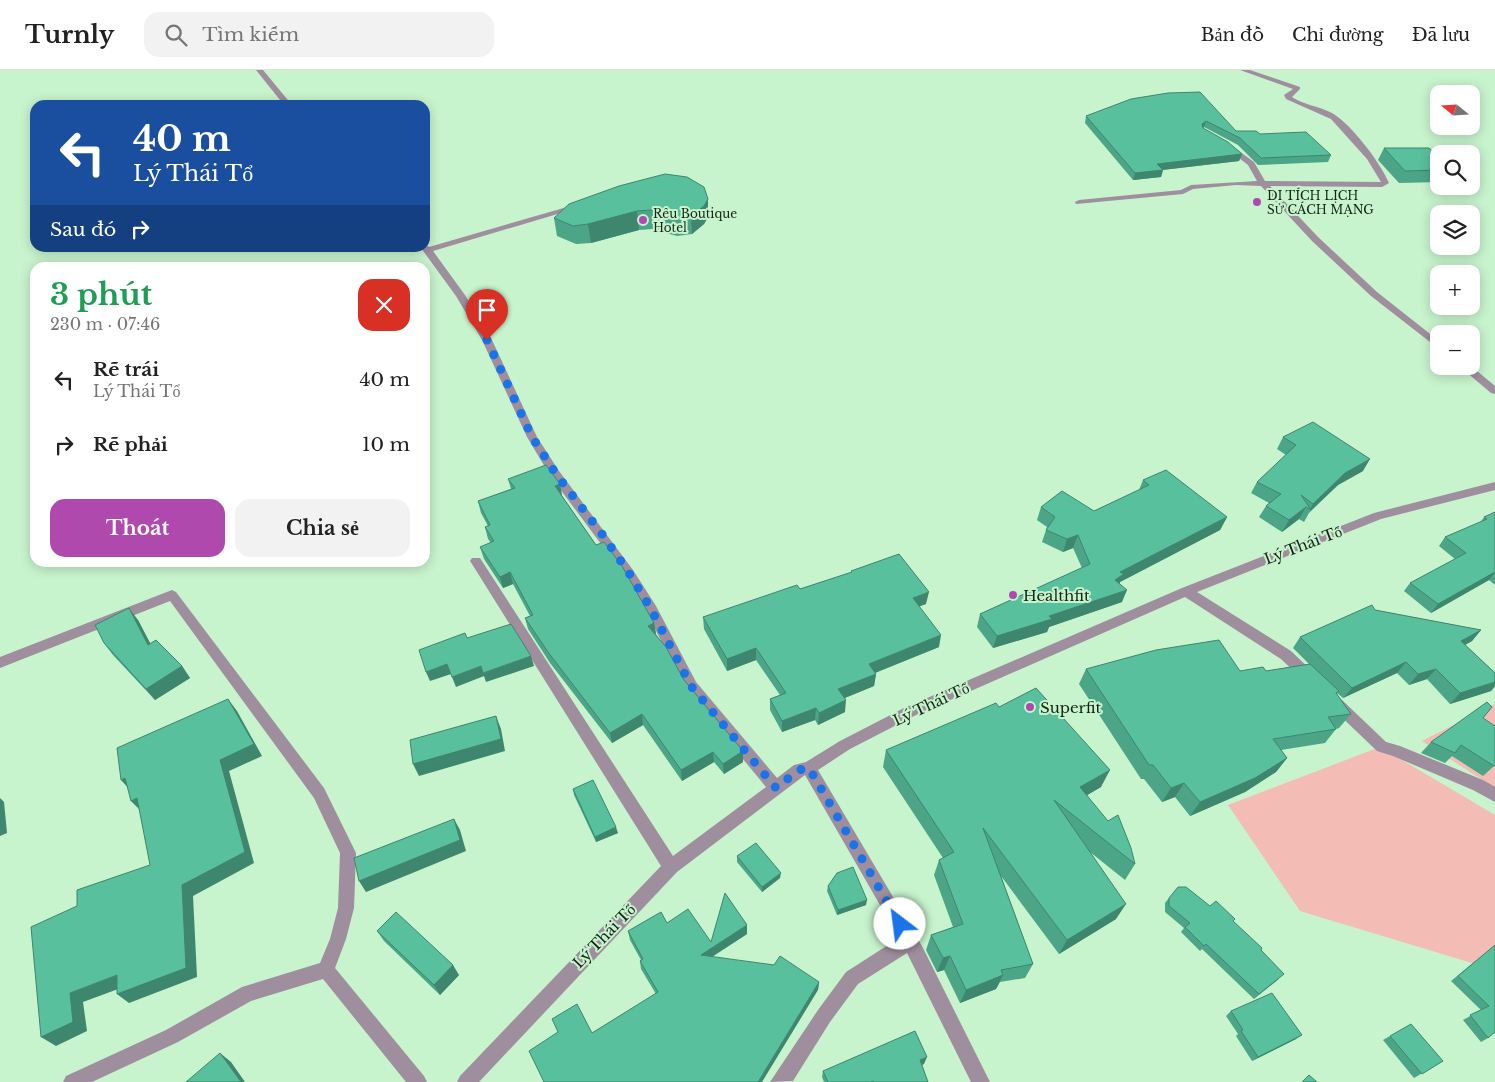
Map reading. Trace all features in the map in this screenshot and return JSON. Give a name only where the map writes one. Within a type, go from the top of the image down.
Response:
[{"type":"street","points":[[259,70],[284,100]]},
{"type":"street","points":[[1079,202],[1183,192],[1191,187],[1205,185],[1262,182],[1382,185],[1385,180],[1374,162],[1338,120],[1329,114],[1288,98],[1288,95],[1298,88],[1243,70]]},
{"type":"street","points":[[1220,140],[1251,164],[1262,182],[1315,239],[1367,288],[1430,339]]},
{"type":"street","points":[[430,247],[590,204]]},
{"type":"street","points":[[430,252],[460,295],[487,340],[532,437],[556,474],[629,573],[651,609],[691,686],[776,788]]},
{"type":"street","points":[[1475,375],[1495,392]]},
{"type":"street","name":"Lý Thái Tổ","points":[[466,1082],[671,867],[799,770],[809,768],[845,745],[909,712],[1186,591],[1378,516],[1495,486]]},
{"type":"street","points":[[476,561],[671,867]]},
{"type":"street","points":[[1186,591],[1286,655],[1382,747],[1394,750],[1478,785],[1495,795]]},
{"type":"street","points":[[0,663],[172,595],[319,793],[348,853],[346,908],[338,939],[326,970]]},
{"type":"street","points":[[809,768],[910,941],[981,1082]]},
{"type":"street","points":[[780,1082],[787,1075],[824,1016],[852,978],[910,941]]},
{"type":"street","points":[[72,1082],[172,1036],[248,993],[326,970]]},
{"type":"street","points":[[326,970],[418,1082]]},
{"type":"shaded area","points":[[1495,704],[1495,788],[1422,741]]},
{"type":"shaded area","points":[[1380,747],[1495,815],[1495,970],[1300,911],[1228,805]]},
{"type":"building","points":[[1200,92],[1236,131],[1256,131],[1260,134],[1306,132],[1331,155],[1261,158],[1240,138],[1206,121],[1202,124],[1203,128],[1228,142],[1242,154],[1157,164],[1163,170],[1135,173],[1086,116],[1131,99],[1168,93]]},
{"type":"building","points":[[1384,148],[1430,149],[1430,170],[1405,171]]},
{"type":"building","points":[[665,174],[687,177],[704,187],[708,199],[704,206],[691,216],[675,217],[651,210],[637,211],[573,226],[554,218],[569,204],[619,186]]},
{"type":"building","points":[[1313,422],[1370,459],[1345,473],[1313,504],[1301,495],[1311,510],[1306,507],[1289,520],[1266,506],[1281,494],[1257,482],[1296,445],[1283,437]]},
{"type":"building","points":[[546,465],[560,484],[555,486],[596,545],[604,542],[622,566],[654,623],[648,626],[666,647],[684,680],[743,751],[723,764],[713,752],[681,770],[642,714],[610,733],[548,652],[525,618],[533,615],[510,572],[500,577],[480,547],[494,541],[485,527],[490,525],[478,501],[515,488],[508,479]]},
{"type":"building","points":[[1166,470],[1227,517],[1120,572],[1124,574],[1115,580],[1127,590],[1049,616],[1052,619],[997,636],[980,614],[1090,564],[1078,535],[1067,539],[1046,530],[1055,517],[1041,507],[1062,491],[1094,511],[1149,485],[1143,480]]},
{"type":"building","points":[[1495,512],[1495,572],[1438,604],[1410,583],[1466,553],[1445,537],[1487,519],[1484,517]]},
{"type":"building","points":[[899,554],[929,592],[913,598],[941,635],[869,664],[876,674],[838,689],[846,700],[819,713],[816,708],[782,721],[770,699],[786,693],[756,648],[727,659],[703,617],[797,585],[800,589]]},
{"type":"building","points":[[1372,605],[1375,610],[1481,630],[1461,641],[1495,673],[1495,682],[1460,693],[1436,669],[1418,674],[1406,662],[1352,688],[1300,637]]},
{"type":"building","points":[[129,608],[148,645],[156,640],[182,666],[146,689],[104,643],[95,625]]},
{"type":"building","points":[[511,624],[531,656],[483,673],[481,666],[452,677],[447,664],[426,672],[419,650],[465,633],[467,638]]},
{"type":"building","points":[[1219,640],[1240,671],[1263,667],[1266,671],[1310,664],[1339,691],[1336,693],[1351,714],[1328,717],[1336,729],[1273,739],[1287,758],[1255,778],[1200,802],[1184,783],[1171,788],[1153,765],[1149,765],[1086,669],[1156,650]]},
{"type":"building","points":[[1036,688],[1110,770],[1080,787],[1108,821],[1118,815],[1135,864],[1054,800],[1126,904],[1067,940],[983,828],[1033,964],[1001,970],[1003,975],[966,990],[950,956],[943,958],[931,935],[963,924],[939,860],[954,852],[886,750],[996,703],[999,707]]},
{"type":"building","points":[[228,699],[254,744],[220,760],[245,852],[182,885],[186,968],[117,994],[117,975],[70,993],[73,1022],[41,1037],[31,927],[77,906],[77,890],[150,865],[137,798],[131,801],[125,778],[121,780],[117,748]]},
{"type":"building","points":[[1487,702],[1492,707],[1483,718],[1495,726],[1494,766],[1461,745],[1455,753],[1431,742]]},
{"type":"building","points":[[496,716],[501,739],[413,764],[410,740]]},
{"type":"building","points":[[593,780],[616,827],[595,837],[573,789]]},
{"type":"building","points":[[454,819],[460,840],[359,881],[354,858]]},
{"type":"building","points":[[756,843],[781,873],[762,887],[737,856]]},
{"type":"building","points":[[853,867],[867,900],[838,910],[828,886],[837,873]]},
{"type":"building","points":[[1178,887],[1186,887],[1210,906],[1216,901],[1235,919],[1233,921],[1262,948],[1261,950],[1284,974],[1259,994],[1206,944],[1204,946],[1185,927],[1190,923],[1169,906],[1169,898]]},
{"type":"building","points":[[725,893],[747,925],[701,955],[774,965],[780,956],[819,982],[758,1082],[544,1082],[529,1051],[558,1032],[552,1019],[577,1004],[592,1033],[658,992],[640,961],[643,959],[628,931],[661,912],[667,923],[688,909],[711,942]]},
{"type":"building","points":[[396,912],[453,965],[434,985],[377,931]]},
{"type":"building","points":[[1495,945],[1495,1032],[1488,1038],[1470,1015],[1489,1006],[1458,976]]},
{"type":"building","points":[[1272,993],[1302,1035],[1258,1057],[1231,1011]]},
{"type":"building","points":[[1411,1024],[1443,1061],[1422,1074],[1390,1036]]},
{"type":"building","points":[[915,1031],[927,1057],[920,1060],[928,1082],[828,1082],[823,1071]]},
{"type":"building","points":[[220,1053],[241,1082],[186,1082]]},
{"type":"building","points":[[1309,1075],[1317,1082],[1302,1082]]},
{"type":"place","name":"DI TÍCH LỊCH SỬ CÁCH MẠNG","points":[[1257,202]]},
{"type":"place","name":"Rêu Boutique Hotel","points":[[643,220]]},
{"type":"place","name":"Healthfit","points":[[1013,595]]},
{"type":"place","name":"Superfit","points":[[1030,707]]},
{"type":"route","points":[[487,340],[532,437],[556,474],[629,573],[651,609],[691,686],[776,788],[799,770],[809,768],[900,924]]}]
